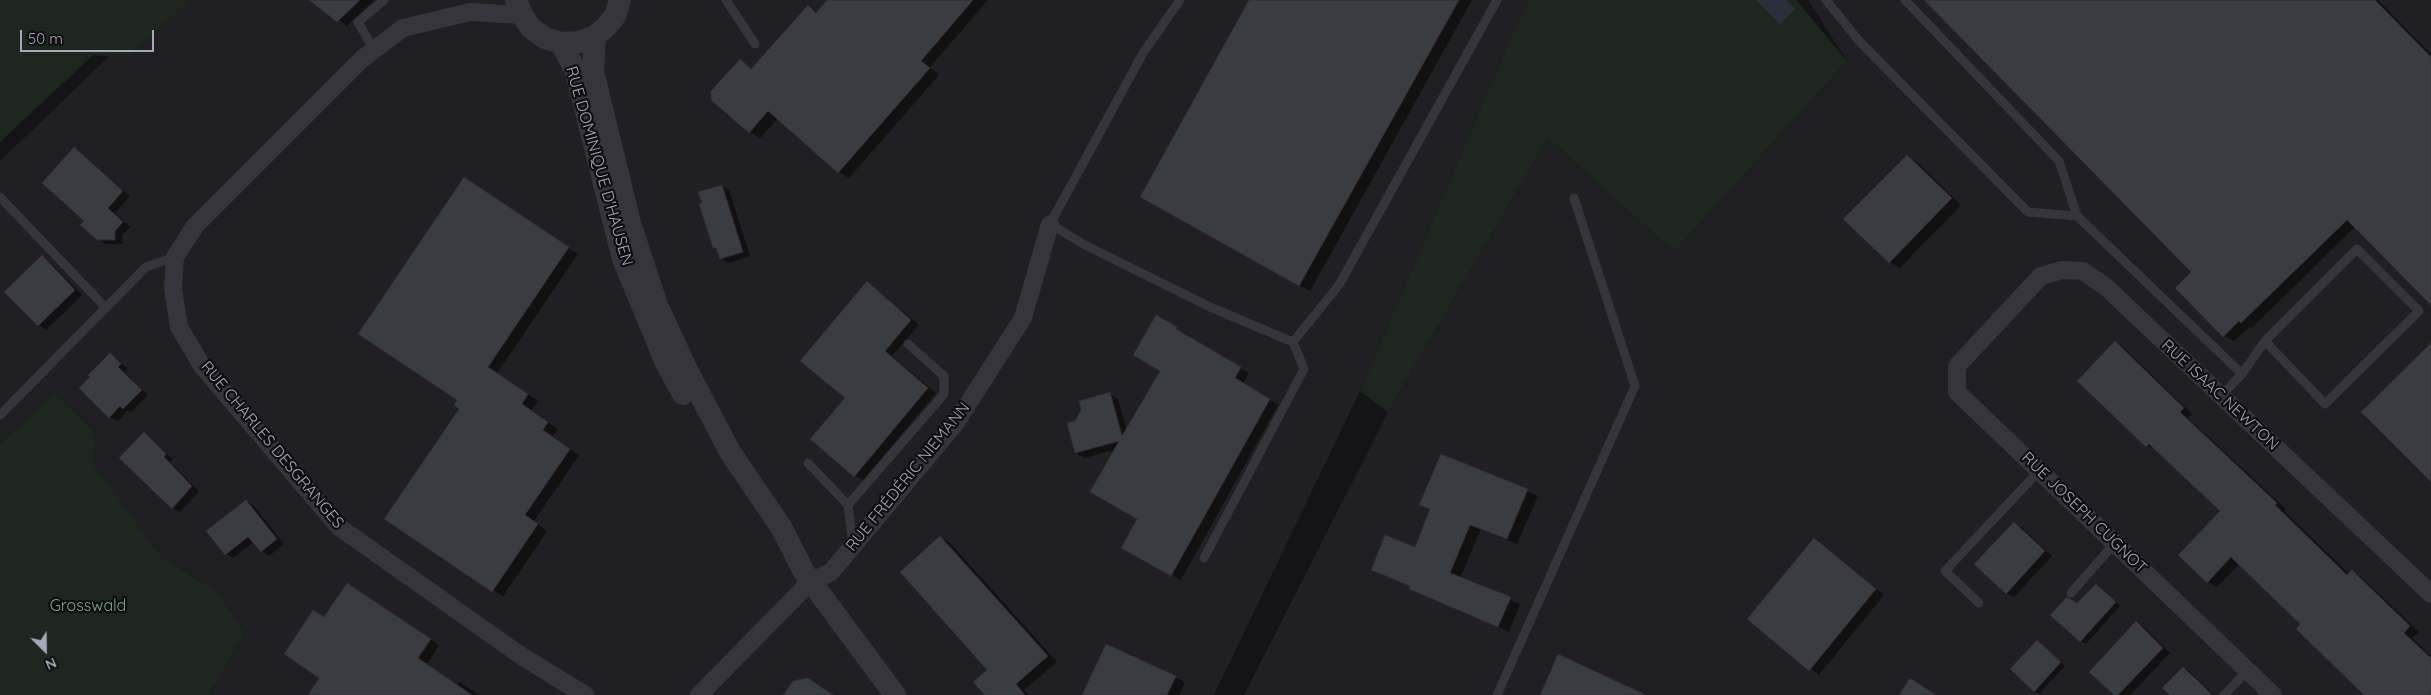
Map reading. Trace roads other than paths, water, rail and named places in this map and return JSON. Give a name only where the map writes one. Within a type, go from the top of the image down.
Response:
[{"type":"street","name":"RUE CHARLES DESGRANGES","points":[[470,12],[490,0]]},
{"type":"street","points":[[519,8],[531,28],[545,38],[561,43],[578,42],[595,36],[606,28],[615,16],[620,0]]},
{"type":"street","name":"RUE CHARLES DESGRANGES","points":[[519,8],[470,12],[403,28],[362,59],[195,226],[175,257],[172,289],[179,327],[202,366],[339,527],[520,655],[585,695]]},
{"type":"street","name":"RUE DOMINIQUE D'HAUSEN","points":[[595,36],[593,71],[630,223],[657,306],[687,370],[730,452],[781,527],[807,577]]},
{"type":"street","name":"RUE DOMINIQUE D'HAUSEN","points":[[561,43],[576,72],[624,259],[666,363],[698,422],[774,543],[807,577],[895,695]]},
{"type":"street","name":"RUE FRÉDÉRIC NIEMANN","points":[[699,695],[807,577],[831,572],[955,424],[1023,318],[1050,224]]},
{"type":"street","name":"RUE ISAAC NEWTON","points":[[1999,321],[2041,276],[2062,270],[2083,271],[2106,287],[2431,594]]},
{"type":"street","name":"RUE JOSEPH CUGNOT","points":[[1999,321],[1957,366],[1957,392],[2273,695]]},
{"type":"lane","points":[[374,50],[358,22],[384,0]]},
{"type":"lane","points":[[726,0],[754,44]]},
{"type":"lane","points":[[1180,0],[1143,53],[1050,224],[1085,245],[1210,307],[1293,342],[1304,369],[1204,558]]},
{"type":"lane","points":[[1293,342],[1339,286],[1497,0]]},
{"type":"lane","points":[[1826,0],[1860,42],[2028,212],[2077,216]]},
{"type":"lane","points":[[1905,0],[2059,161],[2077,216],[2242,374]]},
{"type":"lane","points":[[0,197],[106,308]]},
{"type":"lane","points":[[1497,695],[1635,386],[1574,198]]},
{"type":"lane","points":[[2221,396],[2242,374],[2265,341],[2356,249],[2419,311],[2325,404],[2265,341]]},
{"type":"lane","points":[[0,415],[146,267],[175,257]]},
{"type":"lane","points":[[848,505],[944,394],[944,376],[908,344]]},
{"type":"lane","points":[[808,463],[848,505],[853,545]]},
{"type":"lane","points":[[1979,603],[1945,571],[2039,471]]},
{"type":"lane","points":[[2071,593],[2115,543]]},
{"type":"lane","points":[[2224,695],[2248,670]]},
{"type":"park label","name":"Grosswald","points":[[88,606]]}]
